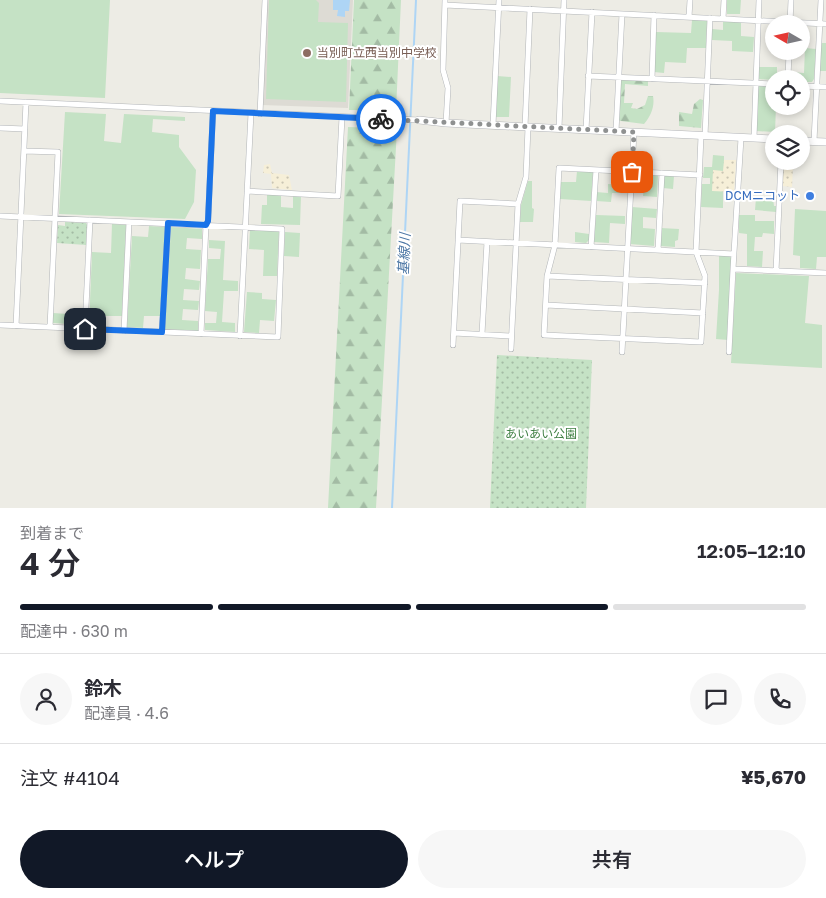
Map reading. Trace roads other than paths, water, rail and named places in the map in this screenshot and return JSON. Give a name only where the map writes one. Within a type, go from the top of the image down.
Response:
[{"type":"street","points":[[260,114],[265,0]]},
{"type":"street","points":[[493,125],[499,0]]},
{"type":"street","points":[[559,128],[564,0]]},
{"type":"street","points":[[689,17],[690,0]]},
{"type":"street","points":[[723,19],[724,0]]},
{"type":"street","points":[[754,138],[759,0]]},
{"type":"street","points":[[790,15],[791,0]]},
{"type":"street","points":[[814,141],[823,24],[821,0]]},
{"type":"street","points":[[446,123],[448,88],[443,70],[445,3],[499,8],[765,21]]},
{"type":"street","points":[[510,349],[518,204],[526,177],[530,9]]},
{"type":"street","points":[[586,130],[592,12]]},
{"type":"street","points":[[616,131],[622,14]]},
{"type":"street","points":[[652,79],[654,15]]},
{"type":"street","points":[[700,175],[559,168],[555,245],[547,276],[544,335],[701,342],[705,276],[696,252],[710,18]]},
{"type":"street","points":[[810,24],[823,24]]},
{"type":"street","points":[[588,76],[765,84]]},
{"type":"street","points":[[810,86],[826,87]]},
{"type":"street","points":[[0,101],[419,120],[446,123],[765,139]]},
{"type":"street","points":[[16,326],[26,102]]},
{"type":"street","points":[[201,334],[213,111]]},
{"type":"street","points":[[240,336],[250,113]]},
{"type":"street","points":[[247,190],[338,196],[342,118]]},
{"type":"street","points":[[0,128],[25,129]]},
{"type":"street","points":[[622,352],[634,132]]},
{"type":"street","points":[[729,352],[741,138]]},
{"type":"street","points":[[810,141],[826,142]]},
{"type":"street","points":[[24,151],[58,152],[50,327]]},
{"type":"street","points":[[591,247],[596,170]]},
{"type":"street","points":[[776,271],[781,170]]},
{"type":"street","points":[[658,250],[662,173]]},
{"type":"street","points":[[454,345],[460,201],[518,204]]},
{"type":"street","points":[[0,216],[282,229],[278,337],[0,325]]},
{"type":"street","points":[[85,329],[90,220]]},
{"type":"street","points":[[124,331],[129,222]]},
{"type":"street","points":[[162,332],[168,223]]},
{"type":"street","points":[[458,240],[734,254]]},
{"type":"street","points":[[482,334],[487,242]]},
{"type":"street","points":[[733,269],[826,273]]},
{"type":"street","points":[[547,276],[705,283]]},
{"type":"street","points":[[546,305],[703,313]]},
{"type":"street","points":[[454,333],[511,336]]},
{"type":"water","points":[[333,0],[350,0],[349,11],[345,11],[345,17],[337,16],[338,10],[333,10]]},
{"type":"waterway","name":"基線川","points":[[392,508],[416,0]]},
{"type":"place","name":"当別町立西当別中学校","points":[[307,53]]},
{"type":"place","name":"DCMニコット","points":[[810,196]]},
{"type":"park label","name":"あいあい公園","points":[[541,434]]}]
